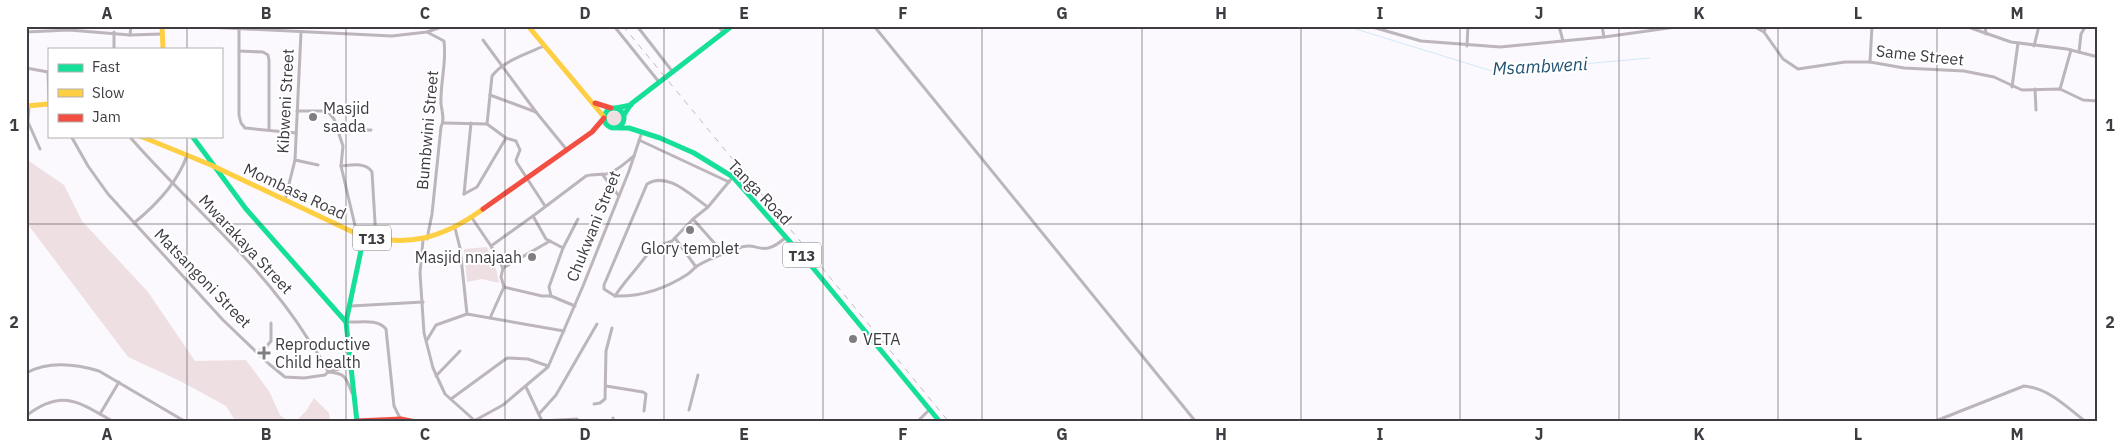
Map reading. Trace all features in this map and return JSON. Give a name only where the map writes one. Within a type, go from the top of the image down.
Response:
[{"type":"main road","points":[[162,26],[163,48]]},
{"type":"main road","points":[[528,26],[592,102],[604,118],[606,125],[615,128],[624,122],[624,116],[632,104],[732,26]]},
{"type":"main road","points":[[592,102],[604,107],[614,108],[632,104]]},
{"type":"main road","points":[[28,106],[48,103]]},
{"type":"main road","name":"T13","points":[[604,118],[607,110],[614,108],[624,116],[633,128]]},
{"type":"main road","name":"Mombasa Road","points":[[145,138],[212,165],[357,234],[376,239],[425,240],[441,236],[471,218],[592,132],[604,118]]},
{"type":"main road","name":"T13","points":[[615,128],[633,128]]},
{"type":"main road","name":"Mombasa Road","points":[[592,132],[615,128]]},
{"type":"main road","name":"Tanga Road","points":[[633,128],[695,154],[718,166],[786,238],[940,422]]},
{"type":"main road","points":[[193,138],[260,226],[346,322]]},
{"type":"main road","points":[[364,236],[351,306],[346,322],[357,422],[401,419],[416,422]]},
{"type":"street","points":[[130,35],[131,26]]},
{"type":"street","points":[[186,26],[283,28],[301,32],[392,36],[427,32],[444,26]]},
{"type":"street","points":[[614,26],[659,82]]},
{"type":"street","points":[[638,26],[672,71]]},
{"type":"street","points":[[641,30],[646,26]]},
{"type":"street","points":[[718,26],[724,32]]},
{"type":"street","points":[[874,26],[1196,422]]},
{"type":"street","points":[[1369,26],[1421,41],[1467,46],[1522,47],[1562,41],[1604,38],[1683,26]]},
{"type":"street","points":[[1467,46],[1468,26]]},
{"type":"street","points":[[1559,26],[1562,41]]},
{"type":"street","points":[[1602,26],[1604,38]]},
{"type":"street","name":"Same Street","points":[[1753,26],[1764,32],[1782,59],[1798,69],[1846,62],[1870,62],[1904,68],[1964,71],[1994,77],[2022,90],[2060,89],[2084,100],[2098,101]]},
{"type":"street","points":[[1764,32],[1766,26]]},
{"type":"street","points":[[1870,62],[1872,26]]},
{"type":"street","points":[[1965,26],[2018,43],[2071,50],[2098,57]]},
{"type":"street","points":[[1985,26],[1986,34]]},
{"type":"street","points":[[2034,46],[2039,26]]},
{"type":"street","points":[[2079,52],[2081,34],[2085,27],[2091,26]]},
{"type":"street","points":[[236,28],[239,50],[239,114],[241,124],[245,128],[296,132]]},
{"type":"street","points":[[26,32],[70,30],[114,32],[130,35],[162,34]]},
{"type":"street","points":[[114,32],[114,48]]},
{"type":"street","name":"Kibweni Street","points":[[285,201],[295,160],[301,32]]},
{"type":"street","name":"Bumbwini Street","points":[[426,341],[420,273],[425,240],[432,214],[441,127],[444,124],[441,103],[445,67],[442,39],[427,32]]},
{"type":"street","points":[[483,40],[536,112],[567,150]]},
{"type":"street","points":[[2012,87],[2018,43]]},
{"type":"street","points":[[487,124],[492,76],[503,66],[544,46]]},
{"type":"street","points":[[239,50],[263,52],[268,55],[269,130]]},
{"type":"street","points":[[2060,89],[2071,50]]},
{"type":"street","points":[[26,68],[48,72]]},
{"type":"street","points":[[2035,90],[2036,110]]},
{"type":"street","points":[[490,95],[536,112]]},
{"type":"street","points":[[28,106],[28,122],[40,149]]},
{"type":"street","points":[[297,111],[330,113],[340,131],[343,146],[341,166],[357,234]]},
{"type":"street","points":[[471,123],[464,194],[478,187],[506,138]]},
{"type":"street","points":[[444,124],[487,124],[506,138],[518,143],[520,150],[516,160],[545,206]]},
{"type":"street","points":[[340,131],[371,130]]},
{"type":"street","name":"Chukwani Street","points":[[564,331],[619,196],[642,132]]},
{"type":"street","name":"Matsangoni Street","points":[[72,138],[88,166],[108,194],[134,224],[223,320],[285,377],[304,378],[325,375],[328,372],[350,366]]},
{"type":"street","name":"Mwarakaya Street","points":[[130,138],[273,288],[288,307],[328,372],[340,373],[344,376],[354,396]]},
{"type":"street","points":[[615,296],[651,249],[672,242],[693,219],[708,207],[731,180],[639,140]]},
{"type":"street","points":[[134,224],[147,213],[182,171],[187,155]]},
{"type":"street","points":[[491,246],[586,176],[615,170],[634,156]]},
{"type":"street","points":[[295,160],[318,165]]},
{"type":"street","points":[[341,166],[360,165],[369,167],[372,172],[376,239]]},
{"type":"street","points":[[602,174],[619,196]]},
{"type":"street","points":[[708,207],[688,192],[662,180],[654,180],[647,184],[604,285],[604,289],[615,296],[644,295],[678,280],[696,266],[724,254],[747,245],[765,250],[786,238]]},
{"type":"street","points":[[534,216],[546,239],[563,248]]},
{"type":"street","points":[[471,218],[491,246],[503,268],[501,277],[504,287],[490,318]]},
{"type":"street","points":[[551,296],[549,287],[563,248],[578,219]]},
{"type":"street","points":[[693,219],[724,254]]},
{"type":"street","points":[[455,228],[460,248],[467,314]]},
{"type":"street","points":[[675,238],[696,266]]},
{"type":"street","points":[[503,268],[550,241]]},
{"type":"street","points":[[504,287],[542,296],[551,296],[574,306]]},
{"type":"street","points":[[351,306],[423,302]]},
{"type":"street","points":[[467,314],[490,318],[564,331],[548,366],[503,405],[473,421],[441,389],[426,341],[436,325],[467,314]]},
{"type":"street","points":[[346,322],[376,323],[386,329],[394,406],[401,419]]},
{"type":"street","points":[[256,352],[266,347],[271,341],[271,323]]},
{"type":"street","points":[[539,414],[556,395],[598,324]]},
{"type":"street","points":[[594,404],[600,403],[605,399],[606,351],[612,328]]},
{"type":"street","points":[[436,376],[460,351]]},
{"type":"street","points":[[450,399],[507,358],[528,360],[548,366]]},
{"type":"street","points":[[26,373],[34,369],[52,366],[84,367],[99,371],[183,421]]},
{"type":"street","points":[[688,410],[698,375]]},
{"type":"street","points":[[100,414],[120,382]]},
{"type":"street","points":[[606,386],[643,392],[646,394],[644,411]]},
{"type":"street","points":[[1933,422],[2024,386],[2036,387],[2048,393],[2086,422]]},
{"type":"street","points":[[526,387],[542,420],[577,419],[580,422]]},
{"type":"street","points":[[26,416],[49,402],[60,399],[82,404],[114,422]]},
{"type":"street","points":[[916,422],[930,410]]},
{"type":"shaded area","points":[[614,111],[622,119],[614,127],[606,119]]},
{"type":"shaded area","points":[[26,159],[64,185],[82,221],[148,292],[195,361],[246,360],[269,391],[280,415],[290,422],[236,422],[226,406],[182,382],[128,357],[26,222]]},
{"type":"shaded area","points":[[487,247],[497,272],[499,283],[482,279],[467,282],[464,249]]},
{"type":"shaded area","points":[[314,398],[329,413],[330,422],[295,422],[306,411]]},
{"type":"waterway","name":"Msambweni","points":[[1346,26],[1495,72],[1650,58]]},
{"type":"railway","points":[[623,26],[949,422]]},
{"type":"traffic: fast","points":[[624,115],[631,104],[732,26]]},
{"type":"traffic: fast","points":[[616,108],[631,105]]},
{"type":"traffic: fast","points":[[614,108],[621,111],[624,118],[621,125],[614,128],[607,125],[604,118],[607,111],[614,108]]},
{"type":"traffic: fast","points":[[618,128],[629,128],[660,138],[694,153],[733,177],[813,268],[940,422]]},
{"type":"traffic: fast","points":[[193,138],[246,209],[346,322]]},
{"type":"traffic: fast","points":[[357,422],[346,322],[364,236]]},
{"type":"traffic: slow","points":[[162,26],[163,48]]},
{"type":"traffic: slow","points":[[528,26],[604,117]]},
{"type":"traffic: slow","points":[[26,106],[48,104]]},
{"type":"traffic: slow","points":[[145,138],[211,165],[357,234],[375,238],[408,240],[438,234],[453,228],[483,209]]},
{"type":"traffic: jam","points":[[595,103],[611,108]]},
{"type":"traffic: jam","points":[[483,209],[592,132],[604,118]]},
{"type":"traffic: jam","points":[[357,421],[401,419],[416,422]]},
{"type":"place","name":"Masjid saada","points":[[313,117]]},
{"type":"place","name":"Glory templet","points":[[690,230]]},
{"type":"place","name":"Masjid nnajaah","points":[[532,257]]},
{"type":"place","name":"VETA","points":[[853,339]]},
{"type":"place","name":"Reproductive Child health","points":[[264,353]]}]
